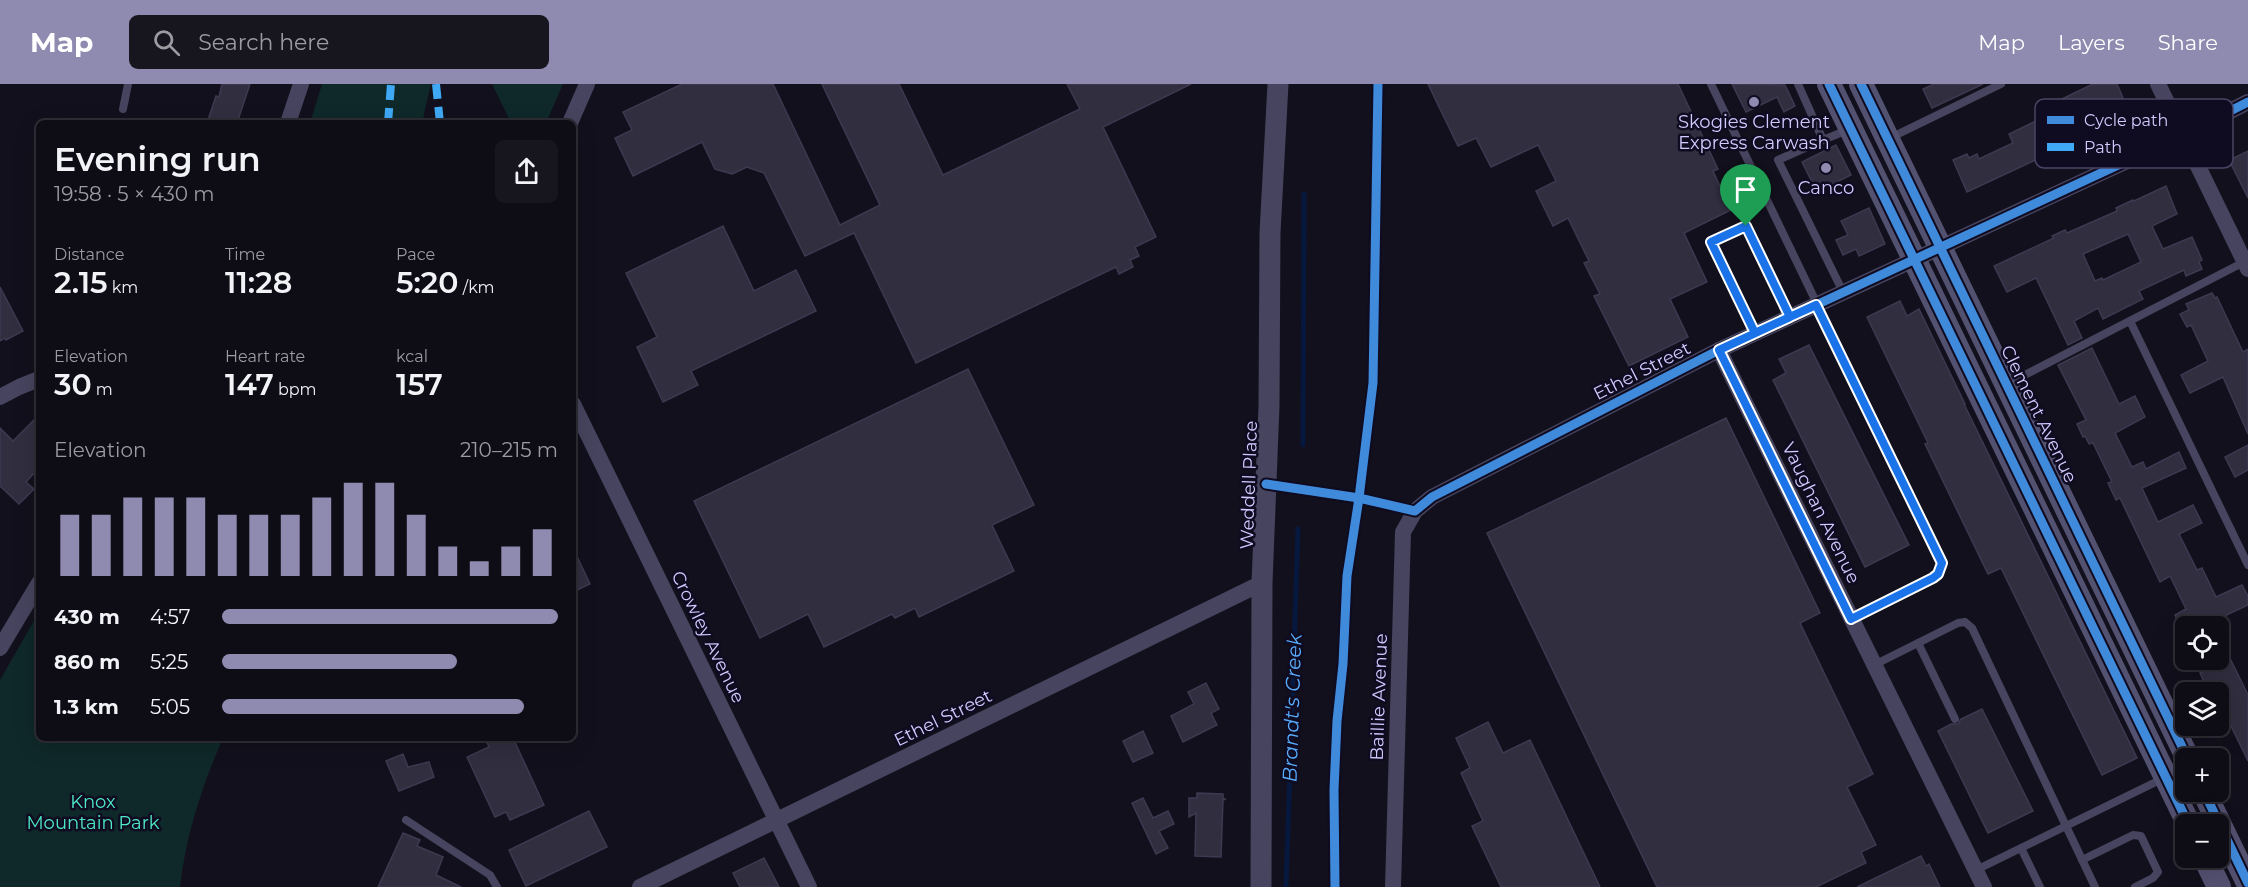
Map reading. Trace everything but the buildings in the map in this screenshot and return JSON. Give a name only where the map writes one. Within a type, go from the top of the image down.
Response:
[{"type":"main road","points":[[1829,84],[2184,814]]},
{"type":"main road","name":"Clement Avenue","points":[[1861,84],[2183,748]]},
{"type":"main road","points":[[2209,802],[2248,883]]},
{"type":"main road","points":[[2210,868],[2219,887]]},
{"type":"street","points":[[289,120],[301,84]]},
{"type":"street","points":[[571,120],[587,84]]},
{"type":"street","name":"Weddell Place","points":[[1261,887],[1262,583],[1269,406],[1270,233],[1278,84]]},
{"type":"street","points":[[2158,84],[2165,99]]},
{"type":"street","name":"Ethel Street","points":[[2233,110],[2248,102]]},
{"type":"street","name":"Ethel Street","points":[[1415,511],[1432,497],[1719,350],[2112,168]]},
{"type":"street","points":[[2199,168],[2247,264]]},
{"type":"street","name":"Vaughan Avenue","points":[[1719,350],[1984,887]]},
{"type":"street","points":[[0,397],[36,380]]},
{"type":"street","name":"Crowley Avenue","points":[[576,410],[808,887]]},
{"type":"street","name":"Baillie Avenue","points":[[1393,887],[1403,532],[1415,511]]},
{"type":"street","name":"Ethel Street","points":[[640,887],[1262,583]]},
{"type":"street","points":[[0,648],[36,588]]},
{"type":"lane","points":[[123,109],[128,84]]},
{"type":"lane","points":[[1711,84],[1942,563],[1938,574],[1933,578],[1851,619]]},
{"type":"lane","points":[[1798,84],[1823,140]]},
{"type":"lane","points":[[1887,140],[2001,84]]},
{"type":"lane","points":[[1843,292],[1778,160],[1851,128]]},
{"type":"lane","points":[[1755,333],[1711,242],[1737,230],[1746,226],[1790,317]]},
{"type":"lane","points":[[2006,384],[2247,264]]},
{"type":"lane","points":[[2130,321],[2248,565]]},
{"type":"lane","points":[[1874,665],[1958,623],[1965,622],[1972,628],[2095,887]]},
{"type":"lane","points":[[1918,643],[1955,718]]},
{"type":"lane","points":[[1976,870],[2166,777]]},
{"type":"lane","points":[[406,820],[490,875],[497,887]]},
{"type":"lane","points":[[2082,860],[2133,835],[2141,836],[2158,872],[2153,878],[2135,887]]},
{"type":"lane","points":[[2021,848],[2040,887]]},
{"type":"green space","points":[[322,84],[431,84],[423,120],[311,120]]},
{"type":"green space","points":[[492,84],[563,84],[547,120],[510,120]]},
{"type":"green space","name":"Knox Mountain Park","points":[[36,617],[36,741],[222,741],[196,811],[186,849],[180,887],[0,887],[0,680]]},
{"type":"waterway","name":"Brandt's Creek","points":[[1303,445],[1304,194]]},
{"type":"waterway","name":"Brandt's Creek","points":[[1286,887],[1298,529]]},
{"type":"marked path","points":[[388,120],[391,84]]},
{"type":"marked path","points":[[436,84],[440,120]]},
{"type":"cycle path","points":[[1335,887],[1334,790],[1347,576],[1373,383],[1378,84]]},
{"type":"cycle path","points":[[1829,84],[2184,814]]},
{"type":"cycle path","points":[[1861,84],[2183,748]]},
{"type":"cycle path","points":[[2233,110],[2248,102]]},
{"type":"cycle path","points":[[1266,484],[1359,498],[1415,511],[1432,497],[1719,350],[2112,168]]},
{"type":"cycle path","points":[[2209,802],[2248,883]]},
{"type":"place","name":"Skogies Clement Express Carwash","points":[[1754,102]]},
{"type":"place","name":"Canco","points":[[1826,168]]},
{"type":"route","points":[[1746,226],[1711,242],[1755,333],[1816,305],[1942,563],[1942,568],[1933,578],[1851,619],[1719,350],[1790,317],[1746,226]]}]
